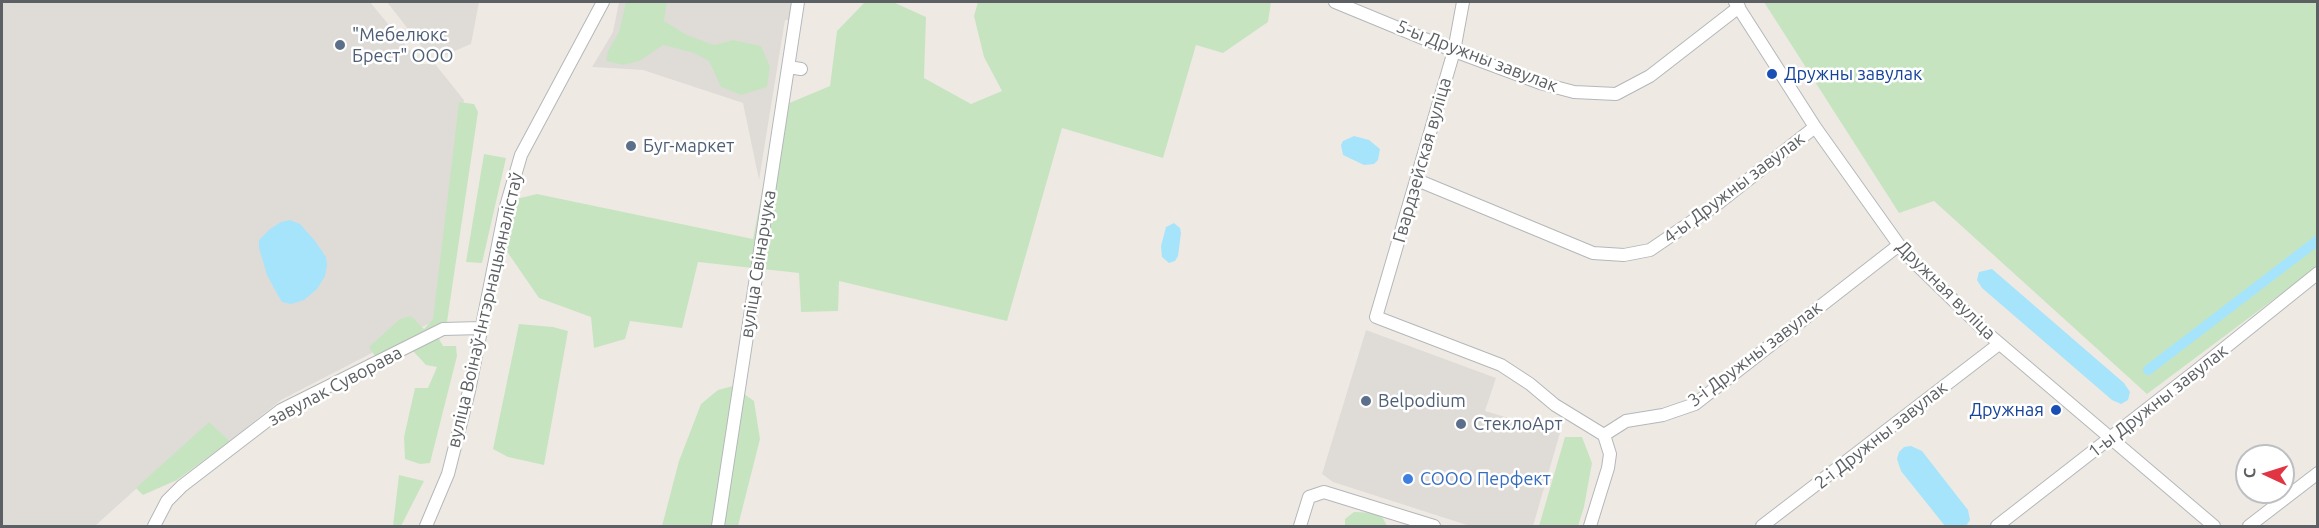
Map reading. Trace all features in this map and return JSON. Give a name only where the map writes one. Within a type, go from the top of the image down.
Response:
[{"type":"street","name":"вуліца Воінаў-Інтэрнацыяналістаў","points":[[426,526],[448,474],[469,391],[505,210],[521,155],[603,2]]},
{"type":"street","name":"вуліца Свінарчука","points":[[718,526],[794,68],[798,2]]},
{"type":"street","name":"5-ы Дружны завулак","points":[[1335,2],[1454,51],[1540,83],[1574,92],[1616,94],[1650,76],[1737,4]]},
{"type":"street","name":"Гвардзейская вуліца","points":[[1463,2],[1454,51],[1376,317],[1501,365],[1530,384],[1555,405],[1604,435]]},
{"type":"street","name":"Дружная вуліца","points":[[1737,4],[1815,127],[1899,245],[1999,344],[2214,526]]},
{"type":"street","name":"4-ы Дружны завулак","points":[[1417,180],[1593,253],[1624,255],[1650,250],[1716,205],[1815,127]]},
{"type":"street","name":"3-і Дружны завулак","points":[[1604,435],[1626,421],[1663,415],[1695,404],[1899,245]]},
{"type":"street","name":"1-ы Дружны завулак","points":[[1997,526],[2112,438],[2318,273]]},
{"type":"street","name":"завулак Суворава","points":[[154,526],[167,501],[183,486],[281,410],[443,329],[482,328]]},
{"type":"street","name":"2-і Дружны завулак","points":[[1762,526],[1999,344]]},
{"type":"street","points":[[1590,526],[1608,468],[1610,454],[1604,435]]},
{"type":"street","points":[[2250,526],[2318,473]]},
{"type":"street","points":[[1300,526],[1309,497],[1324,492],[1434,526]]},
{"type":"shaded area","points":[[2,2],[370,2],[421,64],[435,64],[464,100],[434,321],[281,400],[230,441],[209,423],[95,526],[2,526]]},
{"type":"shaded area","points":[[387,2],[479,2],[471,44],[445,55],[425,51]]},
{"type":"shaded area","points":[[619,2],[798,2],[795,20],[785,20],[759,180],[743,103],[643,70],[592,67],[613,32]]},
{"type":"shaded area","points":[[1366,330],[1496,378],[1485,411],[1560,433],[1533,526],[1470,526],[1333,482],[1322,474]]},
{"type":"green space","points":[[626,2],[667,2],[664,21],[687,35],[714,45],[733,40],[761,46],[770,67],[767,87],[741,95],[721,87],[709,61],[694,53],[663,45],[639,61],[623,65],[606,61],[608,51],[619,32]]},
{"type":"green space","points":[[865,2],[893,2],[926,17],[924,78],[971,104],[1002,91],[984,57],[974,16],[978,2],[1271,2],[1268,22],[1223,53],[1196,45],[1163,158],[1062,128],[1007,321],[839,281],[838,311],[801,312],[799,273],[698,262],[682,328],[630,321],[625,339],[594,348],[591,317],[539,298],[506,250],[516,199],[537,194],[753,239],[768,161],[787,104],[830,86],[837,31]]},
{"type":"green space","points":[[1764,2],[2317,2],[2317,267],[2147,394],[1934,201],[1899,213]]},
{"type":"green space","points":[[459,102],[474,104],[478,112],[447,322],[438,337],[443,346],[456,346],[457,356],[430,463],[420,464],[405,459],[404,437],[415,388],[428,388],[437,367],[426,365],[413,351],[400,345],[377,359],[369,347],[400,319],[411,316],[424,329],[433,319]]},
{"type":"green space","points":[[484,154],[506,158],[482,263],[466,262]]},
{"type":"green space","points":[[519,324],[553,327],[568,331],[544,465],[508,457],[493,449]]},
{"type":"green space","points":[[733,386],[754,401],[760,439],[738,526],[662,526],[679,461],[701,404],[718,390]]},
{"type":"green space","points":[[209,422],[230,441],[177,480],[143,495],[136,488]]},
{"type":"green space","points":[[1565,437],[1582,437],[1592,463],[1584,507],[1578,526],[1539,526]]},
{"type":"green space","points":[[399,475],[424,481],[401,526],[393,526]]},
{"type":"green space","points":[[1354,512],[1380,513],[1387,526],[1345,526],[1345,519]]},
{"type":"water","points":[[1354,136],[1369,140],[1380,149],[1378,160],[1374,164],[1364,165],[1343,155],[1341,145],[1343,141]]},
{"type":"water","points":[[290,220],[300,224],[315,241],[326,257],[327,265],[325,276],[317,289],[304,300],[291,304],[282,302],[275,290],[267,275],[259,248],[259,240],[270,229],[281,222]]},
{"type":"water","points":[[1174,223],[1180,228],[1181,233],[1178,256],[1175,261],[1169,263],[1162,257],[1161,246],[1166,227]]},
{"type":"water","points":[[1992,269],[2124,383],[2130,392],[2128,400],[2121,404],[2112,400],[1982,288],[1977,280],[1979,272]]},
{"type":"water","points":[[1911,446],[1922,451],[1968,510],[1970,520],[1966,526],[1945,526],[1901,471],[1897,459],[1899,452],[1904,447]]},
{"type":"waterway","points":[[2148,370],[2318,240]]},
{"type":"place","name":"\"Мебелюкс Брест\" ООО","points":[[340,45]]},
{"type":"place","name":"Дружны завулак","points":[[1772,74]]},
{"type":"place","name":"Буг-маркет","points":[[631,146]]},
{"type":"place","name":"Belpodium","points":[[1366,401]]},
{"type":"place","name":"Дружная","points":[[2056,410]]},
{"type":"place","name":"СтеклоАрт","points":[[1461,424]]},
{"type":"place","name":"СООО Перфект","points":[[1408,479]]}]
